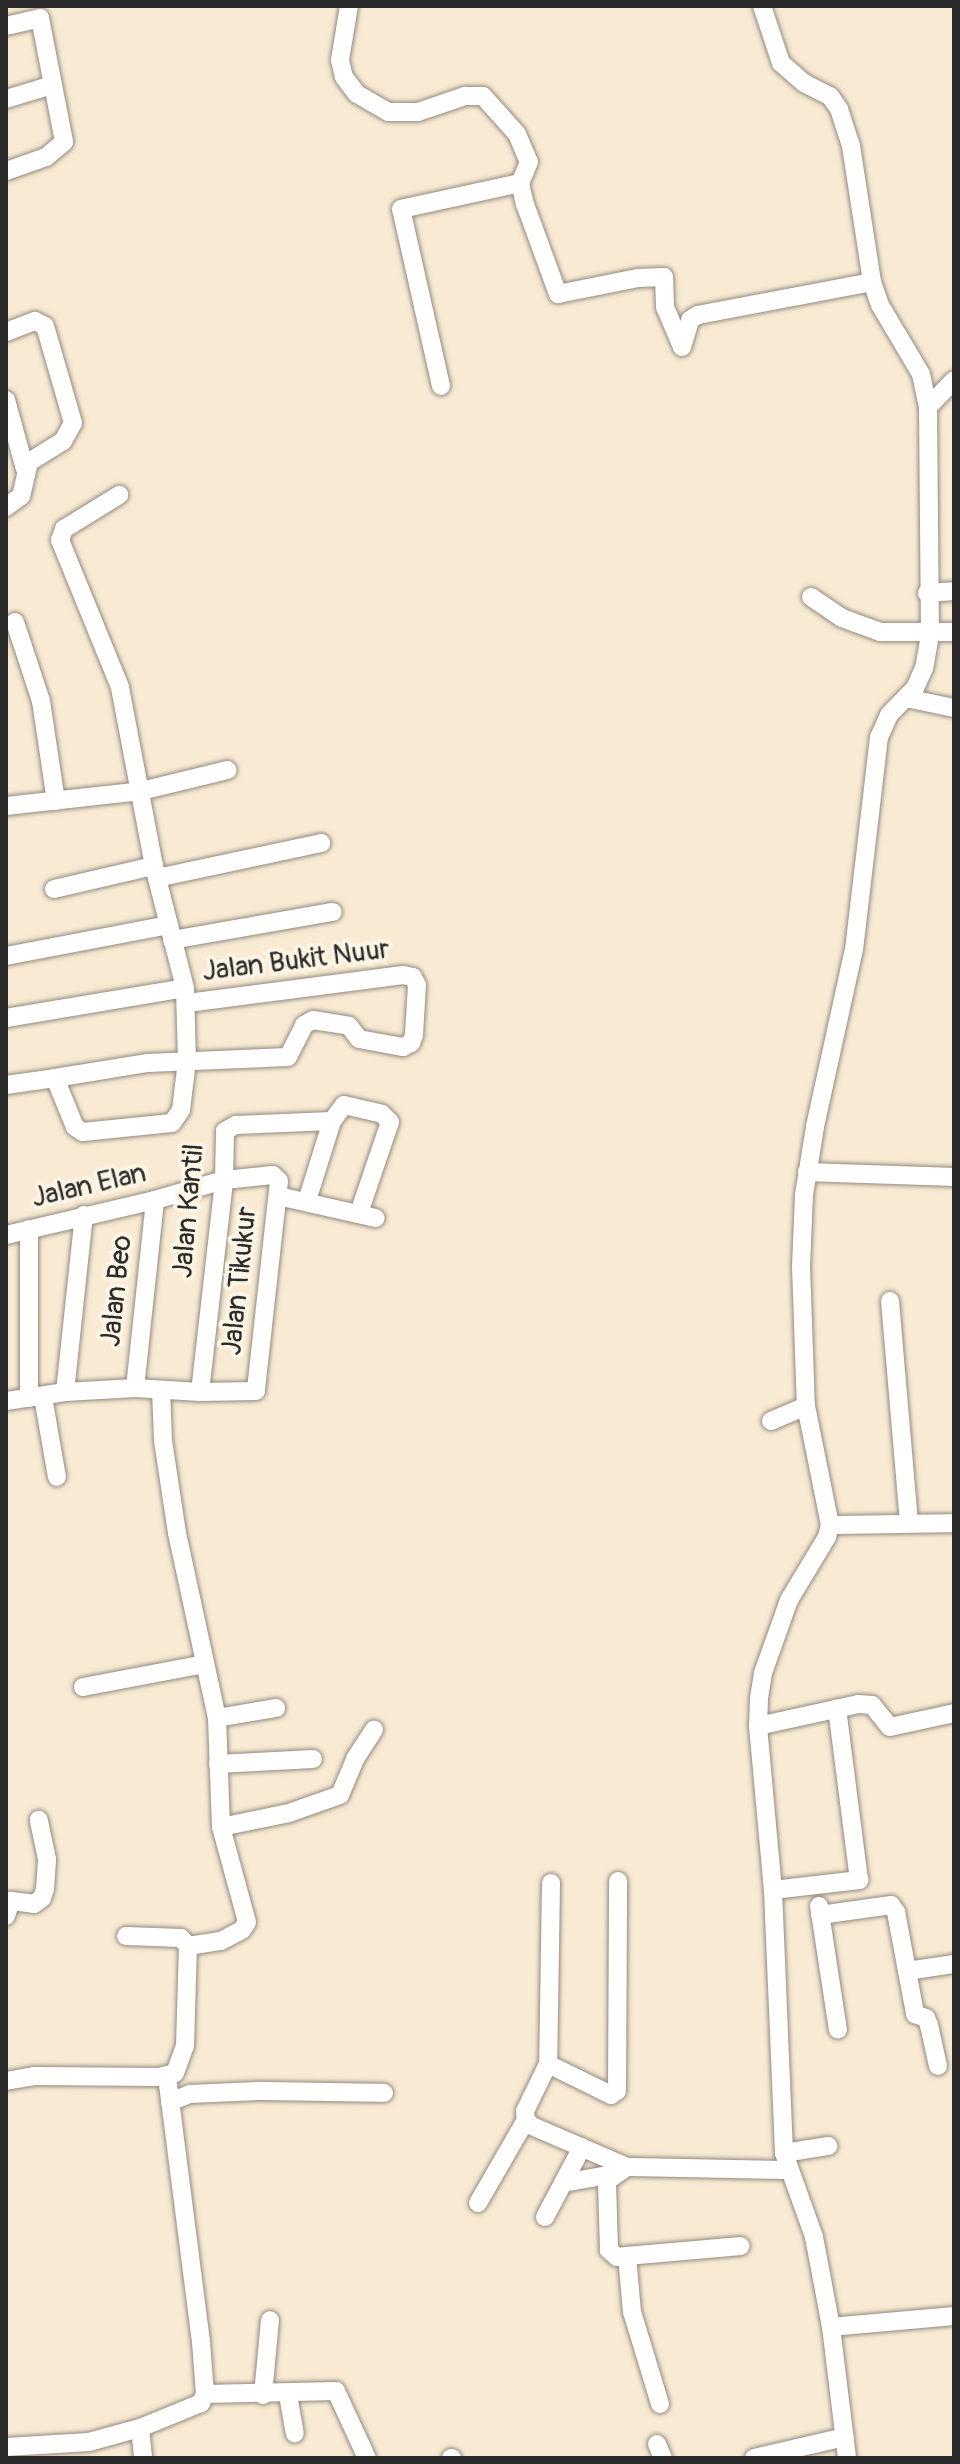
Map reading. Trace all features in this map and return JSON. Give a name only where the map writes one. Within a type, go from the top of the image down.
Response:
[{"type":"street","points":[[349,6],[340,60],[344,77],[357,94],[388,112],[418,112],[465,96],[483,96],[517,134],[529,162],[520,183],[558,294],[567,295],[638,278],[664,277],[665,307],[682,347],[690,320],[698,315],[872,282]]},
{"type":"street","points":[[762,6],[781,63],[804,83],[830,96],[839,109],[851,146],[872,282],[880,305],[921,374],[928,407],[927,593],[930,635],[924,668],[906,698],[889,715],[879,737],[854,949],[807,1172],[801,1266],[806,1406],[830,1525],[827,1537],[789,1600],[763,1673],[758,1726],[773,1890],[786,2162],[810,2223],[831,2327],[847,2458]]},
{"type":"street","points":[[6,26],[39,12],[63,137],[62,147],[46,157],[6,171]]},
{"type":"street","points":[[6,99],[52,85]]},
{"type":"street","points":[[441,386],[401,209],[520,183]]},
{"type":"street","points":[[6,332],[35,321],[45,326],[71,414],[68,437],[34,456],[25,469]]},
{"type":"street","points":[[928,407],[954,380]]},
{"type":"street","points":[[6,400],[25,469],[21,496],[6,507]]},
{"type":"street","points":[[55,1078],[80,1131],[172,1123],[180,1115],[187,1061],[186,996],[156,872],[120,687],[60,540],[64,529],[119,495]]},
{"type":"street","points":[[927,593],[954,591]]},
{"type":"street","points":[[811,597],[859,626],[880,632],[930,635],[954,632]]},
{"type":"street","points":[[15,622],[41,701],[56,801]]},
{"type":"street","points":[[906,698],[954,708]]},
{"type":"street","points":[[6,806],[141,791],[228,770]]},
{"type":"street","points":[[54,889],[321,843]]},
{"type":"street","points":[[6,956],[333,912]]},
{"type":"street","name":"Jalan Bukit Nuur","points":[[6,1018],[186,996],[403,975],[413,977],[417,985],[414,1035],[407,1046],[359,1039],[349,1026],[313,1020],[304,1025],[288,1057],[187,1061]]},
{"type":"street","points":[[6,1085],[148,1063],[187,1061]]},
{"type":"street","name":"Jalan Kantil","points":[[200,1392],[224,1180],[223,1135],[232,1126],[332,1121],[344,1105],[382,1114],[390,1122],[367,1216]]},
{"type":"street","points":[[307,1201],[332,1121]]},
{"type":"street","points":[[807,1172],[954,1177]]},
{"type":"street","name":"Jalan Elan","points":[[6,1235],[155,1200],[224,1180],[269,1175],[277,1187],[307,1201],[367,1216]]},
{"type":"street","name":"Jalan Tikukur","points":[[200,1392],[256,1391],[277,1187]]},
{"type":"street","name":"Jalan Beo","points":[[135,1388],[155,1200]]},
{"type":"street","points":[[65,1392],[84,1215]]},
{"type":"street","points":[[29,1229],[36,1398],[57,1477]]},
{"type":"street","points":[[890,1301],[909,1521]]},
{"type":"street","points":[[6,1401],[65,1392],[135,1388],[200,1392]]},
{"type":"street","points":[[161,1390],[163,1440],[177,1533],[217,1718],[221,1827],[247,1922],[242,1930],[221,1941],[188,1946]]},
{"type":"street","points":[[771,1421],[806,1406]]},
{"type":"street","points":[[830,1525],[909,1521],[954,1523]]},
{"type":"street","points":[[83,1687],[205,1664]]},
{"type":"street","points":[[758,1726],[868,1703],[890,1727],[954,1713]]},
{"type":"street","points":[[217,1718],[276,1708]]},
{"type":"street","points":[[773,1890],[816,1888],[859,1880],[837,1708]]},
{"type":"street","points":[[221,1827],[289,1813],[340,1795],[355,1759],[374,1730]]},
{"type":"street","points":[[218,1764],[313,1759]]},
{"type":"street","points":[[6,1916],[11,1901],[34,1904],[42,1898],[47,1859],[39,1820]]},
{"type":"street","points":[[548,2064],[611,2095],[617,2091],[618,1881]]},
{"type":"street","points":[[478,2203],[526,2120],[525,2111],[548,2064],[551,1883]]},
{"type":"street","points":[[816,1888],[838,2030]]},
{"type":"street","points":[[820,1915],[891,1905],[896,1912],[915,2014],[926,2018],[938,2066]]},
{"type":"street","points":[[6,2081],[34,2076],[167,2076],[179,2069],[185,2046],[188,1946],[181,1938],[126,1936]]},
{"type":"street","points":[[907,1971],[954,1964]]},
{"type":"street","points":[[6,2447],[89,2442],[140,2428],[195,2407],[205,2394],[167,2076]]},
{"type":"street","points":[[170,2102],[190,2094],[258,2091],[384,2093]]},
{"type":"street","points":[[526,2120],[582,2147],[620,2170]]},
{"type":"street","points":[[563,2183],[620,2170],[786,2162],[828,2146]]},
{"type":"street","points":[[545,2217],[582,2147]]},
{"type":"street","points":[[620,2170],[606,2187],[609,2250],[617,2257],[741,2246]]},
{"type":"street","points":[[627,2256],[632,2312],[660,2404]]},
{"type":"street","points":[[831,2327],[954,2316]]},
{"type":"street","points":[[263,2395],[270,2320]]},
{"type":"street","points":[[205,2394],[339,2392],[367,2458]]},
{"type":"street","points":[[288,2395],[295,2433]]},
{"type":"street","points":[[140,2428],[143,2458]]},
{"type":"street","points":[[754,2458],[845,2437]]}]
